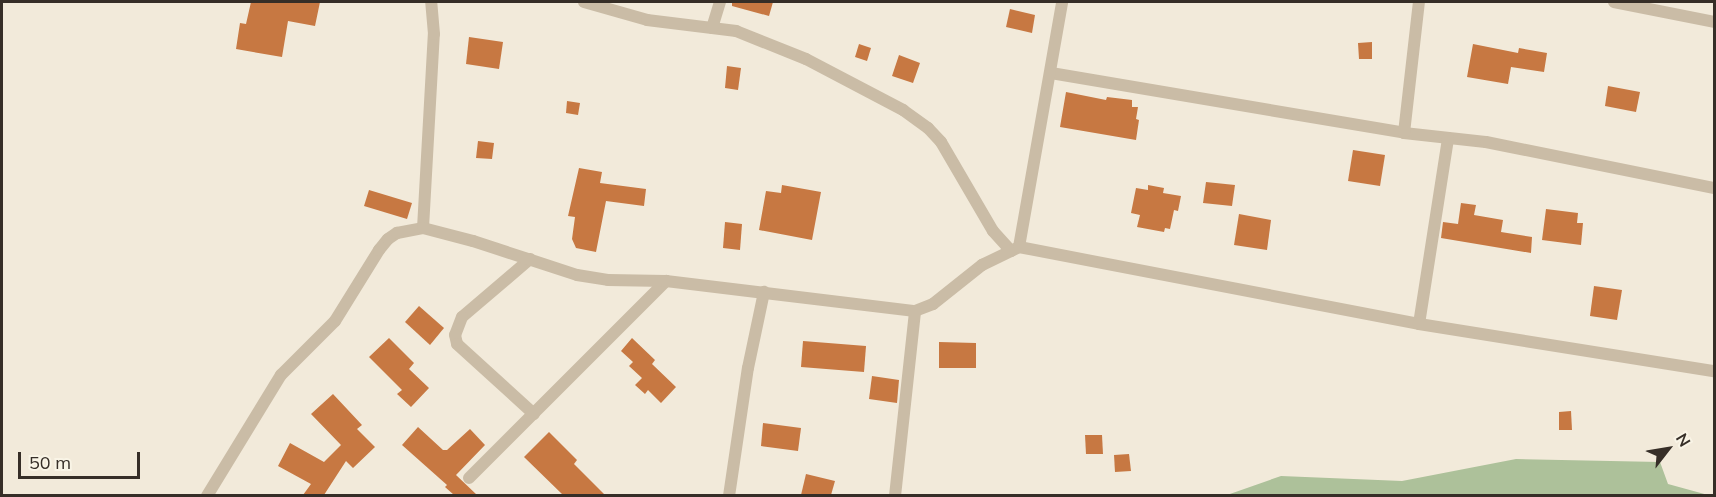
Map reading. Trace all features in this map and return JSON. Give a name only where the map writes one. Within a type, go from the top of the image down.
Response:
[{"type":"street","points":[[423,228],[434,34],[431,2]]},
{"type":"street","points":[[584,2],[647,20],[736,32],[806,58],[903,110],[928,128],[940,142],[993,231],[1015,249],[1419,324],[1714,371]]},
{"type":"street","points":[[712,28],[720,2]]},
{"type":"street","points":[[1015,249],[1051,73],[1059,2]]},
{"type":"street","points":[[1404,133],[1419,2]]},
{"type":"street","points":[[1614,2],[1714,22]]},
{"type":"street","points":[[1051,73],[1404,133],[1486,142],[1714,188]]},
{"type":"street","points":[[1419,324],[1448,138]]},
{"type":"street","points":[[207,495],[281,375],[335,321],[379,250],[388,239],[398,233],[423,228],[473,241],[577,275],[608,280],[666,281],[915,311],[933,304],[982,265],[1015,249]]},
{"type":"street","points":[[530,260],[462,317],[455,335],[457,344],[534,414]]},
{"type":"street","points":[[469,478],[666,281]]},
{"type":"street","points":[[729,495],[748,368],[764,292]]},
{"type":"street","points":[[895,495],[915,311]]},
{"type":"green space","points":[[1516,459],[1660,462],[1668,484],[1708,495],[1227,495],[1281,476],[1402,481]]},
{"type":"building","points":[[251,2],[320,2],[315,26],[288,21],[282,57],[236,49],[240,23],[246,24]]},
{"type":"building","points":[[732,2],[773,2],[769,16],[732,6]]},
{"type":"building","points":[[1010,9],[1035,15],[1032,33],[1006,27]]},
{"type":"building","points":[[469,37],[503,42],[499,69],[466,64]]},
{"type":"building","points":[[1372,42],[1372,59],[1359,59],[1358,43]]},
{"type":"building","points":[[859,44],[871,48],[867,61],[855,57]]},
{"type":"building","points":[[1473,44],[1518,53],[1519,48],[1547,53],[1544,72],[1511,67],[1508,84],[1467,77]]},
{"type":"building","points":[[899,55],[920,63],[913,83],[892,76]]},
{"type":"building","points":[[727,66],[741,68],[738,90],[725,88]]},
{"type":"building","points":[[1608,86],[1640,92],[1636,112],[1605,106]]},
{"type":"building","points":[[1066,92],[1106,100],[1107,97],[1132,100],[1132,107],[1138,107],[1136,140],[1060,127]]},
{"type":"building","points":[[567,101],[580,103],[578,115],[566,113]]},
{"type":"building","points":[[478,141],[494,143],[492,159],[476,158]]},
{"type":"building","points":[[1353,150],[1385,155],[1380,186],[1348,181]]},
{"type":"building","points":[[579,168],[602,172],[600,183],[646,189],[644,206],[606,201],[596,252],[576,248],[572,239],[575,217],[568,216]]},
{"type":"building","points":[[1206,182],[1235,185],[1232,206],[1203,203]]},
{"type":"building","points":[[782,185],[821,192],[812,240],[759,230],[766,191],[781,193]]},
{"type":"building","points":[[1148,185],[1164,188],[1163,193],[1181,196],[1178,211],[1174,210],[1170,229],[1165,228],[1164,232],[1137,227],[1140,215],[1131,213],[1136,188],[1148,190]]},
{"type":"building","points":[[369,190],[412,203],[407,219],[364,206]]},
{"type":"building","points":[[1461,203],[1476,205],[1474,215],[1503,220],[1501,232],[1532,237],[1531,253],[1441,238],[1443,222],[1458,224]]},
{"type":"building","points":[[1546,209],[1578,213],[1577,223],[1583,223],[1581,245],[1542,240]]},
{"type":"building","points":[[1239,214],[1271,220],[1267,250],[1234,245]]},
{"type":"building","points":[[725,222],[742,224],[740,250],[723,248]]},
{"type":"building","points":[[1594,286],[1622,290],[1617,320],[1590,316]]},
{"type":"building","points":[[419,306],[444,328],[430,345],[405,322]]},
{"type":"building","points":[[389,338],[414,363],[409,369],[429,388],[411,407],[397,394],[402,390],[369,357]]},
{"type":"building","points":[[632,338],[655,360],[652,364],[676,387],[661,403],[648,390],[645,394],[635,385],[642,378],[629,366],[633,362],[621,351]]},
{"type":"building","points":[[803,341],[866,346],[864,372],[801,367]]},
{"type":"building","points":[[939,342],[976,343],[976,368],[939,368]]},
{"type":"building","points":[[872,376],[899,380],[897,403],[869,399]]},
{"type":"building","points":[[333,394],[362,425],[357,429],[375,447],[353,468],[346,461],[324,495],[303,495],[311,484],[278,466],[290,443],[324,462],[341,445],[311,414]]},
{"type":"building","points":[[1571,411],[1572,430],[1559,430],[1559,412]]},
{"type":"building","points":[[763,423],[801,428],[798,451],[761,446]]},
{"type":"building","points":[[418,427],[443,450],[447,450],[470,429],[485,445],[456,475],[477,495],[454,495],[445,487],[447,485],[402,445]]},
{"type":"building","points":[[549,432],[577,460],[574,464],[605,495],[563,495],[524,457]]},
{"type":"building","points":[[1085,435],[1102,435],[1103,454],[1086,454]]},
{"type":"building","points":[[1129,454],[1131,471],[1115,472],[1114,455]]},
{"type":"building","points":[[806,474],[835,481],[831,495],[801,495]]}]
